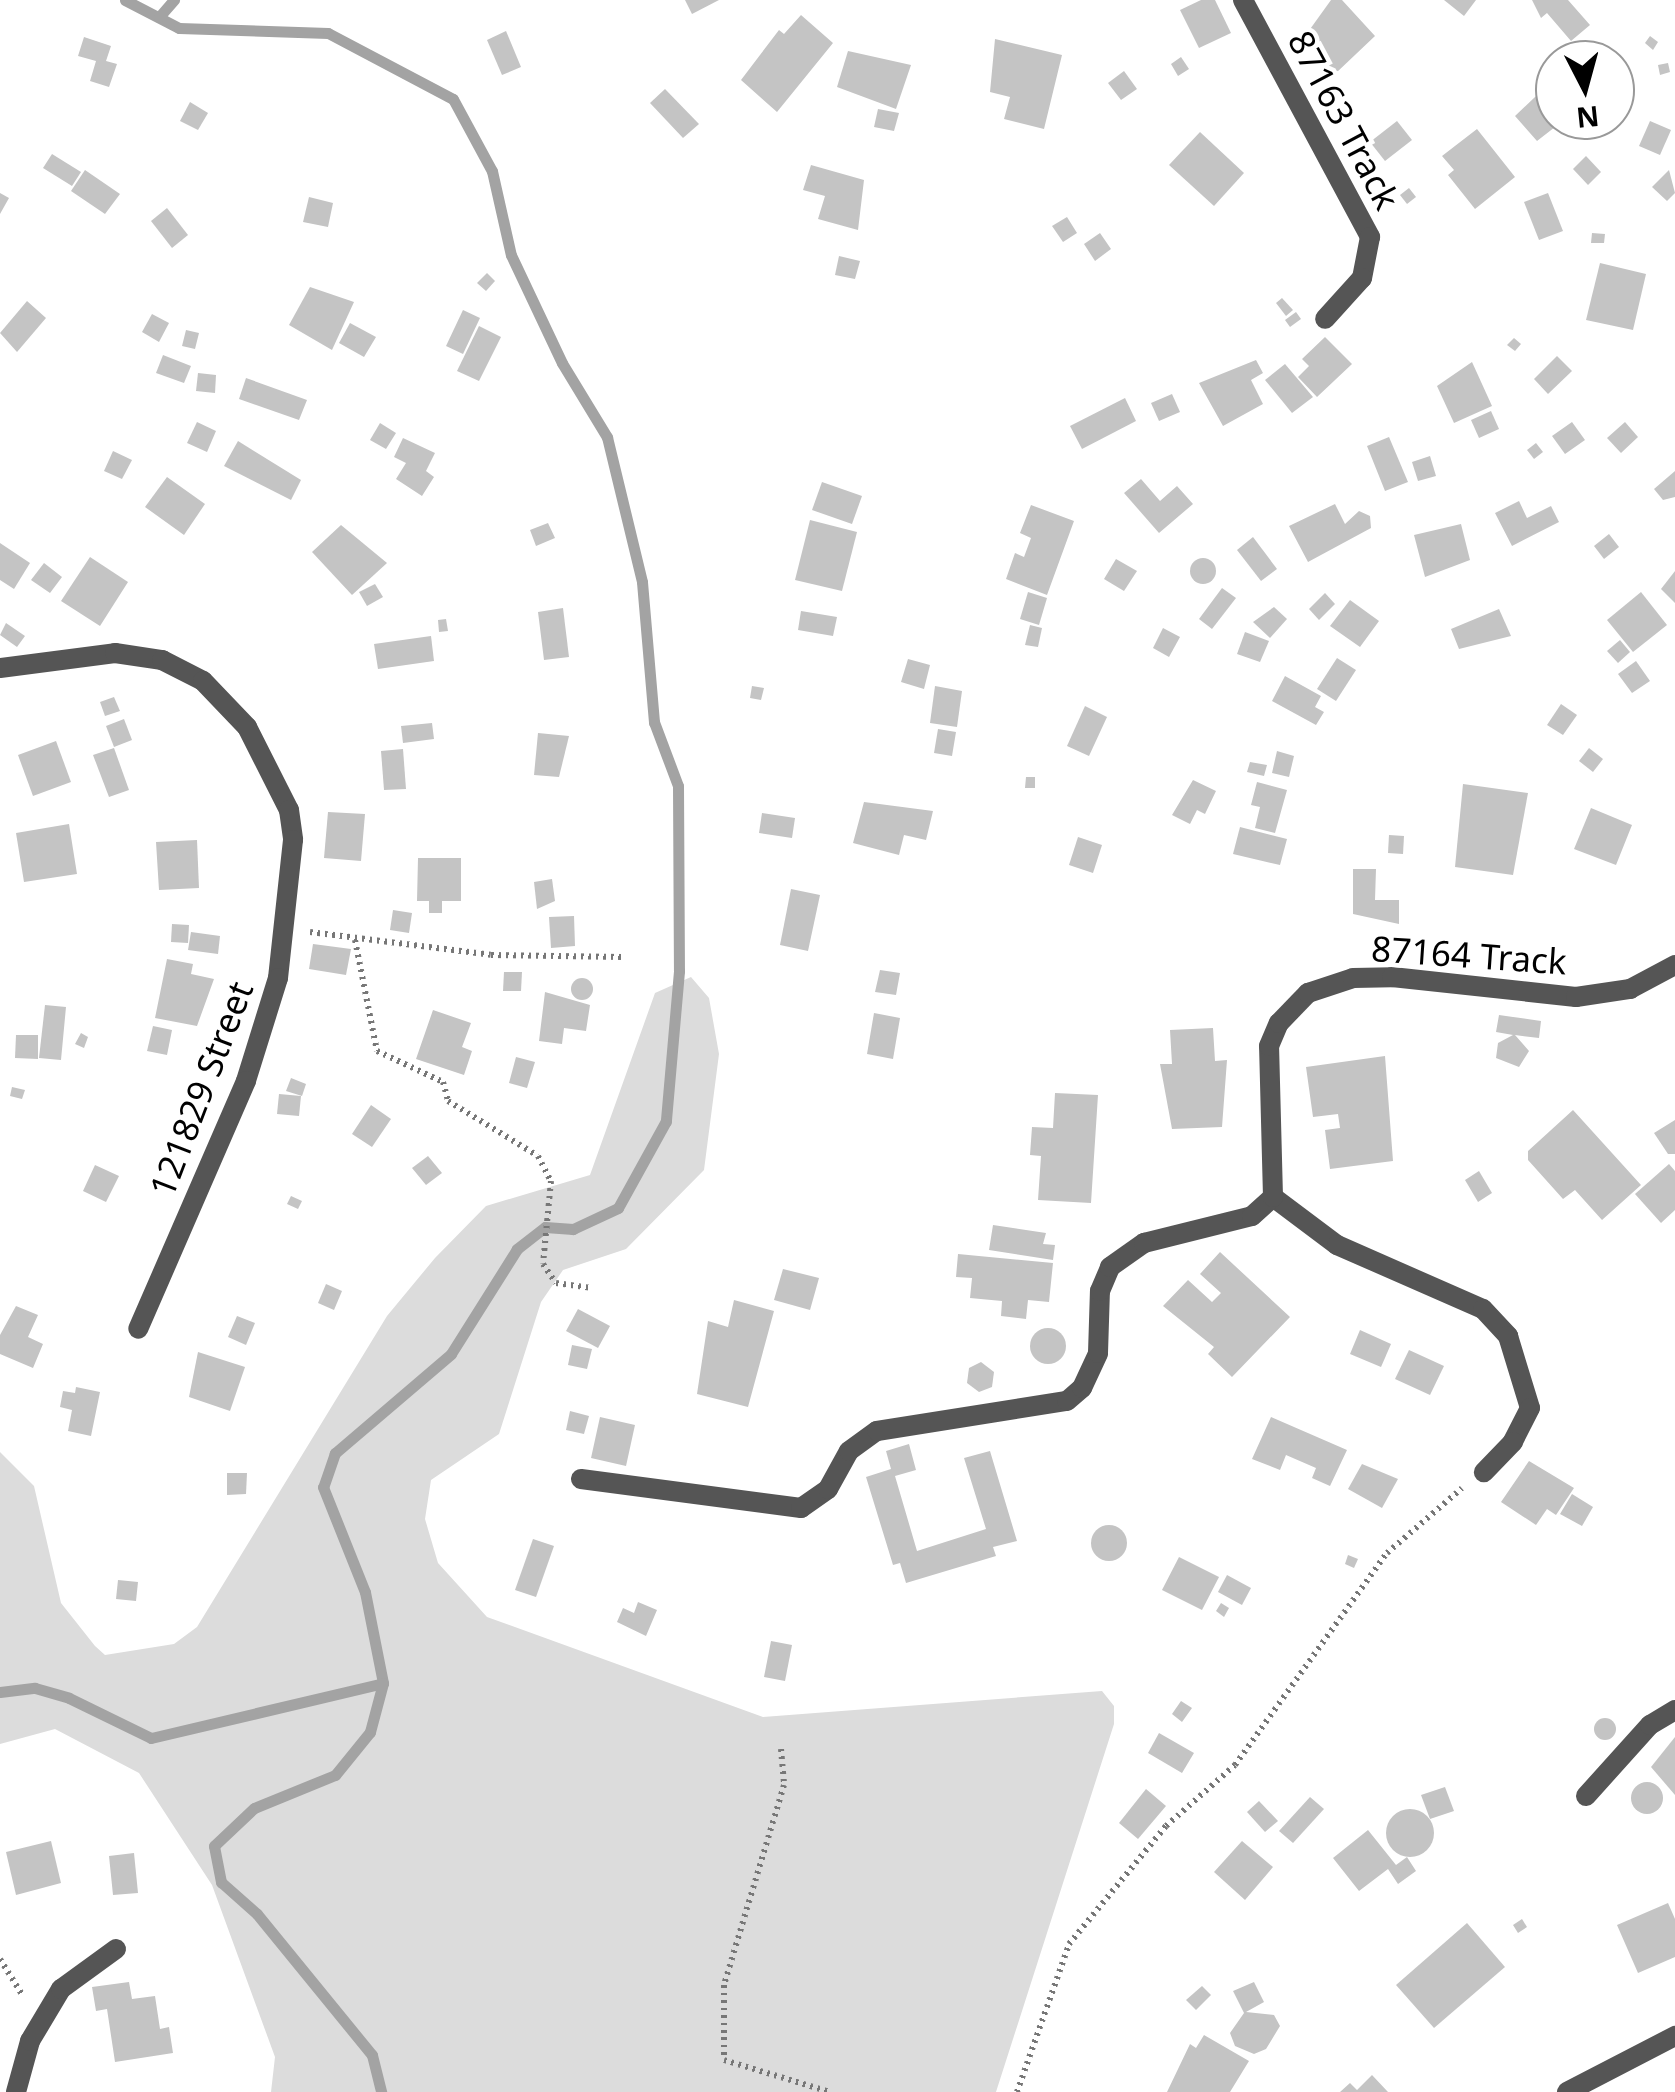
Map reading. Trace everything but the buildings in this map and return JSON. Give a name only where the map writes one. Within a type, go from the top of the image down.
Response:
[{"type":"street","name":"87163 Track","points":[[1243,0],[1370,237],[1362,278],[1324,319]]},
{"type":"street","name":"121829 Street","points":[[0,668],[115,653],[162,660],[203,681],[248,727],[289,810],[293,840],[278,978],[246,1081],[138,1329]]},
{"type":"street","name":"87164 Track","points":[[1273,1197],[1269,1046],[1279,1023],[1308,993],[1354,978],[1392,976],[1576,997],[1630,989],[1675,965]]},
{"type":"street","points":[[582,1479],[802,1508],[828,1489],[849,1451],[877,1431],[1068,1401],[1082,1388],[1098,1353],[1100,1291],[1110,1267],[1144,1243],[1252,1216],[1273,1197],[1337,1245],[1483,1309],[1508,1336],[1530,1408],[1513,1442],[1484,1472]]},
{"type":"street","points":[[1586,1796],[1650,1726],[1675,1710]]},
{"type":"street","points":[[16,2092],[36,2030],[61,1989],[116,1949]]},
{"type":"street","points":[[1567,2092],[1675,2036]]},
{"type":"path","points":[[284,927],[356,940],[491,955],[622,957]]},
{"type":"path","points":[[356,940],[377,1051],[443,1082],[448,1101],[538,1156],[551,1181],[543,1264],[556,1283],[593,1288]]},
{"type":"path","points":[[1017,2092],[1069,1944],[1166,1826],[1235,1765],[1387,1553],[1484,1472]]},
{"type":"path","points":[[781,1749],[784,1785],[724,1986],[724,2060],[830,2092]]},
{"type":"path","points":[[0,1959],[36,2030]]},
{"type":"shaded area","points":[[691,977],[709,998],[719,1054],[704,1170],[626,1249],[563,1270],[541,1302],[499,1434],[431,1480],[425,1519],[438,1563],[487,1617],[763,1717],[1102,1691],[1114,1706],[1114,1724],[996,2092],[271,2092],[275,2057],[212,1885],[139,1773],[55,1729],[0,1744],[0,1452],[34,1486],[61,1603],[95,1646],[105,1655],[174,1644],[197,1627],[387,1316],[435,1258],[486,1206],[590,1175],[655,993]]},
{"type":"waterway","points":[[125,0],[179,28],[328,33],[453,99],[492,171],[511,255],[562,363],[607,437],[642,582],[654,722],[678,786],[679,971],[666,1121],[618,1208],[573,1229],[545,1227],[517,1249],[451,1354],[335,1453],[323,1487],[365,1592],[383,1683],[370,1732],[335,1775],[254,1808],[214,1846],[221,1882],[257,1914],[372,2055],[381,2092]]},
{"type":"waterway","points":[[159,17],[174,0]]},
{"type":"waterway","points":[[0,1692],[35,1688],[69,1698],[151,1738],[383,1683]]}]
